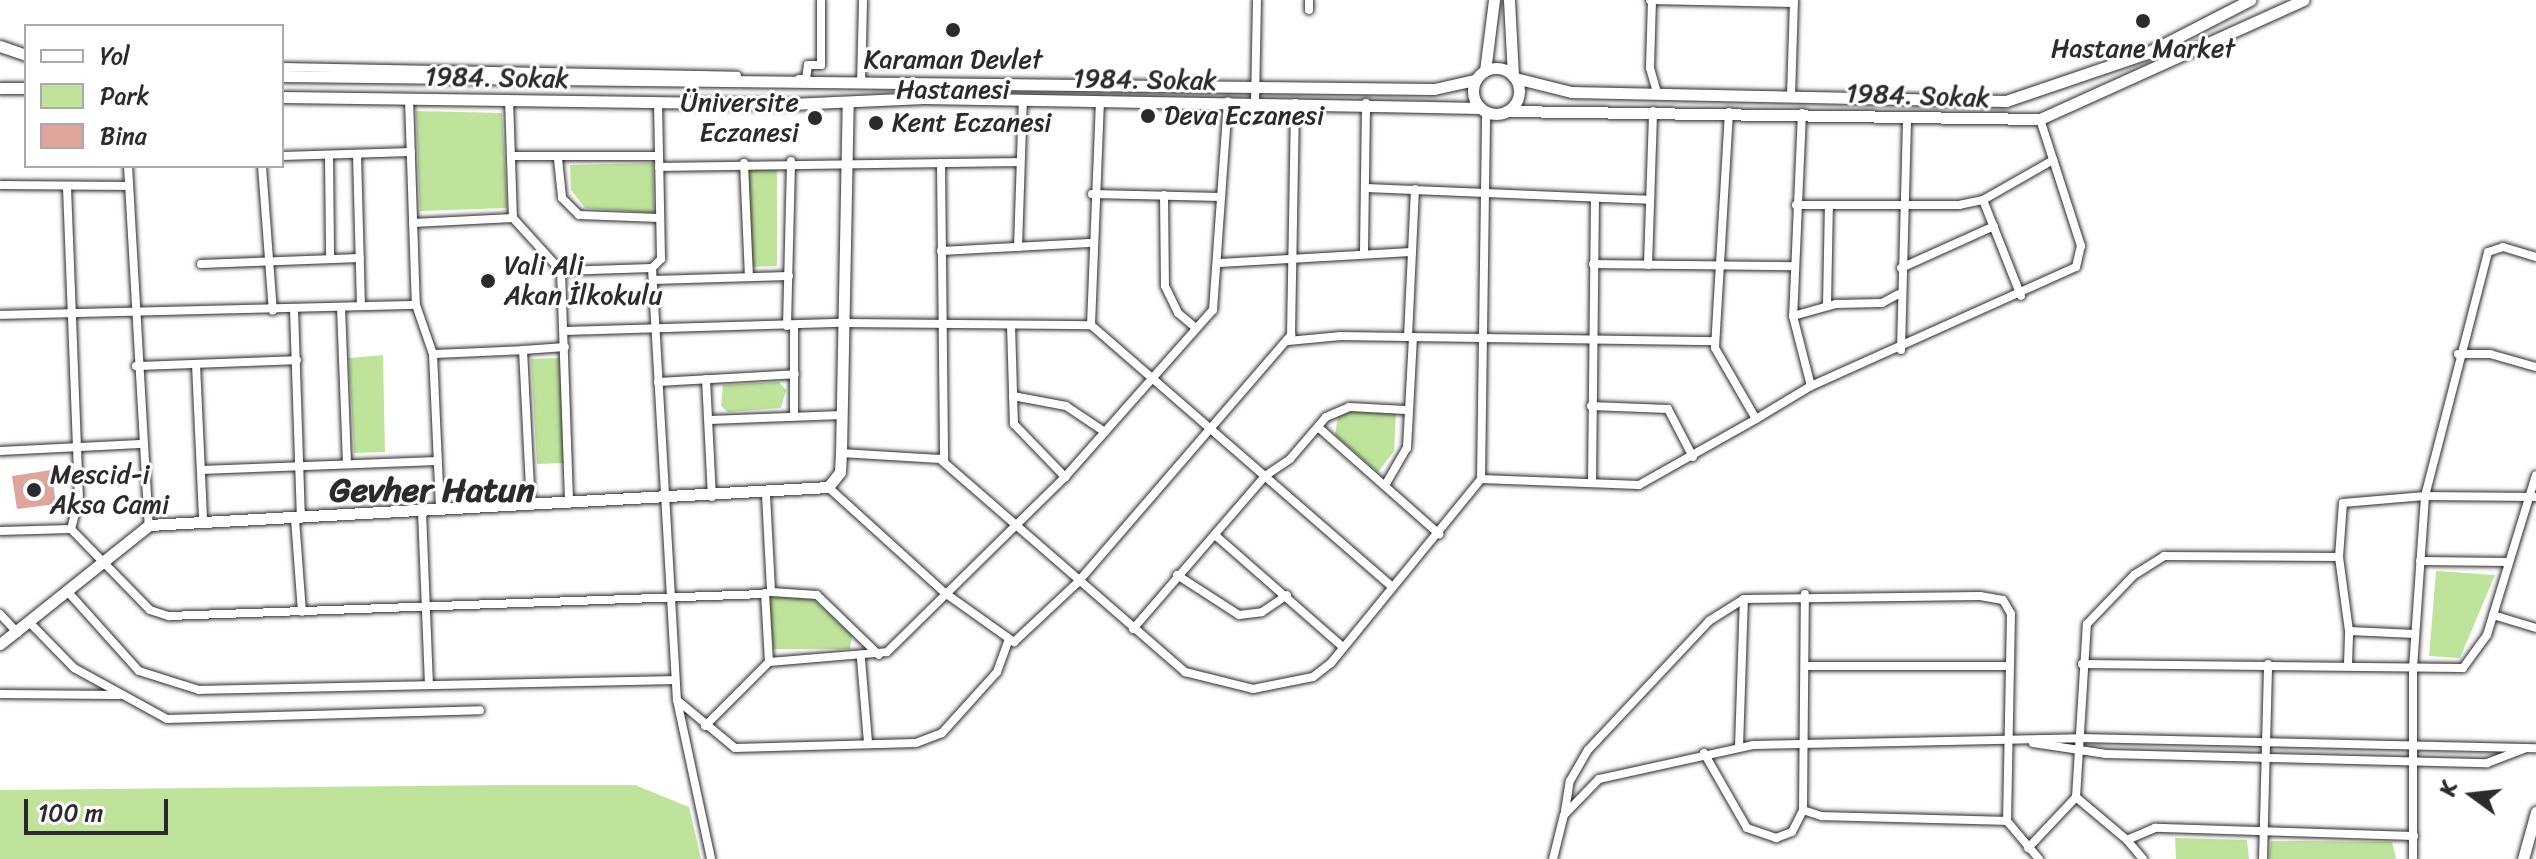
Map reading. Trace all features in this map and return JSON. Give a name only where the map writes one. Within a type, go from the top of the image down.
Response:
[{"type":"main road","points":[[1485,71],[1494,0]]},
{"type":"main road","points":[[1475,80],[1483,110],[1507,111],[1519,94],[1514,77],[1509,0]]},
{"type":"main road","points":[[284,76],[861,85],[1434,89],[1475,80],[1485,71],[1503,69],[1514,77],[1571,92],[2006,101],[2147,53],[2250,0]]},
{"type":"main road","name":"1984. Sokak","points":[[1507,111],[1802,113],[1907,121],[2040,119],[2303,0]]},
{"type":"main road","points":[[0,46],[24,54]]},
{"type":"main road","points":[[0,88],[24,88]]},
{"type":"main road","name":"1984. Sokak","points":[[284,97],[658,102],[1023,100],[1366,103],[1483,110]]},
{"type":"main road","points":[[2006,101],[2007,120]]},
{"type":"main road","points":[[0,644],[18,633],[149,525],[766,495],[828,487],[840,472],[841,453],[848,102]]},
{"type":"main road","points":[[2523,859],[2536,812]]},
{"type":"street","points":[[284,67],[806,79],[808,65],[821,65],[821,0]]},
{"type":"street","points":[[861,85],[863,0]]},
{"type":"street","points":[[1255,103],[1257,0]]},
{"type":"street","points":[[1657,93],[1650,68],[1651,0],[1794,1],[1791,96]]},
{"type":"street","points":[[409,99],[416,305],[433,354],[440,512]]},
{"type":"street","points":[[509,99],[513,218],[561,271],[569,504]]},
{"type":"street","points":[[1018,247],[1023,100]]},
{"type":"street","points":[[561,271],[652,268],[661,259],[658,102]]},
{"type":"street","points":[[1091,325],[1089,243],[1100,102]]},
{"type":"street","points":[[705,726],[769,662],[861,659],[879,655],[1017,527],[1196,328],[1217,300],[1228,102]]},
{"type":"street","points":[[677,700],[735,748],[916,743],[942,733],[1004,664],[1008,641],[1077,583],[1288,341],[1293,325],[1288,260],[1295,103]]},
{"type":"street","points":[[1364,250],[1366,103]]},
{"type":"street","points":[[841,453],[944,462],[1077,583],[1185,672],[1253,689],[1313,677],[1344,648],[1391,586],[1439,534],[1481,479],[1479,337],[1487,190],[1483,110]]},
{"type":"street","points":[[1648,265],[1654,111]]},
{"type":"street","points":[[1729,112],[1716,265],[1715,341],[1756,419]]},
{"type":"street","points":[[1802,113],[1793,316],[1811,386]]},
{"type":"street","points":[[1481,479],[1639,485],[1693,457],[1811,386],[1901,350],[2021,296],[2076,267],[2080,257],[2040,119]]},
{"type":"street","points":[[1901,350],[1899,294],[1907,121]]},
{"type":"street","points":[[284,156],[411,152]]},
{"type":"street","points":[[357,154],[361,306]]},
{"type":"street","points":[[329,155],[330,258]]},
{"type":"street","points":[[511,156],[558,159],[659,156]]},
{"type":"street","points":[[558,159],[562,198],[579,215],[659,218]]},
{"type":"street","points":[[1796,205],[1905,206],[1983,200],[2053,160]]},
{"type":"street","points":[[659,167],[791,161],[1019,162]]},
{"type":"street","points":[[791,161],[789,276],[795,374],[794,416]]},
{"type":"street","points":[[744,163],[749,277]]},
{"type":"street","points":[[941,163],[944,462]]},
{"type":"street","points":[[128,168],[140,444],[149,525]]},
{"type":"street","points":[[262,168],[273,311]]},
{"type":"street","points":[[0,185],[129,186]]},
{"type":"street","points":[[67,186],[79,500],[71,529]]},
{"type":"street","points":[[1366,188],[1487,190],[1649,200]]},
{"type":"street","points":[[1387,482],[1407,448],[1415,189]]},
{"type":"street","points":[[1092,194],[1221,197]]},
{"type":"street","points":[[1164,195],[1165,286],[1178,313],[1196,328]]},
{"type":"street","points":[[1592,483],[1591,339],[1595,199]]},
{"type":"street","points":[[1983,200],[2021,296]]},
{"type":"street","points":[[1827,305],[1829,205]]},
{"type":"street","points":[[413,223],[513,218]]},
{"type":"street","points":[[1901,268],[1994,226]]},
{"type":"street","points":[[941,251],[1089,243]]},
{"type":"street","points":[[2413,859],[2413,668],[2425,496],[2458,354],[2488,252],[2503,247],[2536,257]]},
{"type":"street","points":[[1220,263],[1288,260],[1364,250],[1411,252]]},
{"type":"street","points":[[201,264],[360,258]]},
{"type":"street","points":[[1593,264],[1793,266]]},
{"type":"street","points":[[652,268],[660,499],[672,600],[674,680],[711,859]]},
{"type":"street","points":[[653,280],[789,276]]},
{"type":"street","points":[[1793,316],[1827,305],[1882,303],[1899,294]]},
{"type":"street","points":[[0,315],[273,311],[416,305]]},
{"type":"street","points":[[341,307],[347,464]]},
{"type":"street","points":[[294,309],[302,612]]},
{"type":"street","points":[[565,331],[842,323],[1091,325],[1391,586]]},
{"type":"street","points":[[1011,325],[1014,424],[1065,477]]},
{"type":"street","points":[[1288,341],[1410,337],[1715,341]]},
{"type":"street","points":[[433,354],[565,347]]},
{"type":"street","points":[[523,350],[531,506]]},
{"type":"street","points":[[2458,354],[2490,354],[2536,367]]},
{"type":"street","points":[[136,366],[297,360]]},
{"type":"street","points":[[196,364],[203,521]]},
{"type":"street","points":[[658,382],[795,374]]},
{"type":"street","points":[[706,379],[712,497]]},
{"type":"street","points":[[1013,396],[1066,406],[1105,432]]},
{"type":"street","points":[[1591,406],[1668,409],[1693,457]]},
{"type":"street","points":[[1133,629],[1265,476],[1290,459],[1337,408],[1406,410]]},
{"type":"street","points":[[709,420],[842,415]]},
{"type":"street","points":[[1318,427],[1387,482],[1439,534]]},
{"type":"street","points":[[0,451],[140,444]]},
{"type":"street","points":[[201,470],[437,461]]},
{"type":"street","points":[[2082,664],[2348,664],[2463,668],[2477,655],[2493,615],[2508,562],[2533,498],[2536,475]]},
{"type":"street","points":[[828,487],[945,593],[1008,641]]},
{"type":"street","points":[[2348,664],[2349,631],[2339,557],[2343,503],[2508,493],[2533,498]]},
{"type":"street","points":[[766,495],[769,662]]},
{"type":"street","points":[[422,511],[429,685]]},
{"type":"street","points":[[0,531],[71,529]]},
{"type":"street","points":[[71,529],[102,564],[157,614],[672,600],[766,593],[817,595],[879,655]]},
{"type":"street","points":[[1215,535],[1344,648]]},
{"type":"street","points":[[2028,848],[2076,797],[2082,664],[2096,608],[2164,556],[2339,557]]},
{"type":"street","points":[[2420,561],[2508,562]]},
{"type":"street","points":[[1177,575],[1239,615],[1262,612],[1287,595]]},
{"type":"street","points":[[68,592],[139,671],[199,690],[674,680]]},
{"type":"street","points":[[1704,753],[1747,828],[1784,836],[1803,810],[1805,594]]},
{"type":"street","points":[[1553,859],[1570,781],[1588,750],[1709,621],[1744,599],[1805,594],[2003,600],[2011,614],[2007,821],[2039,859]]},
{"type":"street","points":[[1739,747],[1744,599]]},
{"type":"street","points":[[0,614],[18,633]]},
{"type":"street","points":[[2493,615],[2536,628]]},
{"type":"street","points":[[30,623],[74,668],[167,719],[480,710]]},
{"type":"street","points":[[2349,631],[2415,634]]},
{"type":"street","points":[[861,659],[868,743]]},
{"type":"street","points":[[2263,859],[2268,664]]},
{"type":"street","points":[[1806,666],[2010,666]]},
{"type":"street","points":[[0,694],[122,695]]},
{"type":"street","points":[[1564,815],[1599,779],[1704,753],[1804,739],[2265,739],[2532,747]]},
{"type":"street","points":[[2009,740],[2080,749],[2265,758],[2487,763],[2532,747]]},
{"type":"street","points":[[2076,797],[2127,840],[2143,859]]},
{"type":"street","points":[[1803,810],[1822,816],[2007,821]]},
{"type":"street","points":[[2127,840],[2149,829],[2414,836]]},
{"type":"green space","points":[[416,111],[502,113],[507,208],[420,211]]},
{"type":"green space","points":[[653,163],[654,213],[585,208],[571,190],[570,165]]},
{"type":"green space","points":[[777,166],[777,266],[750,267],[746,169]]},
{"type":"green space","points":[[383,355],[385,452],[354,453],[349,358]]},
{"type":"green space","points":[[560,358],[564,463],[537,464],[531,359]]},
{"type":"green space","points":[[779,382],[786,390],[781,408],[728,412],[721,406],[723,385]]},
{"type":"green space","points":[[1339,410],[1396,412],[1394,451],[1378,472],[1335,435]]},
{"type":"green space","points":[[2436,571],[2495,575],[2460,658],[2429,656]]},
{"type":"green space","points":[[775,595],[808,595],[852,635],[850,649],[773,649],[768,599]]},
{"type":"green space","points":[[635,785],[689,807],[701,859],[0,859],[0,790]]},
{"type":"green space","points":[[2175,838],[2247,840],[2249,859],[2176,859]]},
{"type":"green space","points":[[2271,841],[2392,842],[2396,859],[2269,859]]},
{"type":"building","name":"Mescid-i Aksa Cami","points":[[51,470],[56,504],[17,509],[12,476]]},
{"type":"place","name":"Hastane Market","points":[[2143,21]]},
{"type":"place","name":"Karaman Devlet Hastanesi","points":[[953,30]]},
{"type":"place","name":"Deva Eczanesi","points":[[1148,116]]},
{"type":"place","name":"Üniversite Eczanesi","points":[[815,118]]},
{"type":"place","name":"Kent Eczanesi","points":[[876,123]]},
{"type":"place","name":"Vali Ali Akan İlkokulu","points":[[488,281]]},
{"type":"place","name":"Mescid-i Aksa Cami","points":[[34,490]]},
{"type":"district","name":"Gevher Hatun","points":[[432,491]]}]
